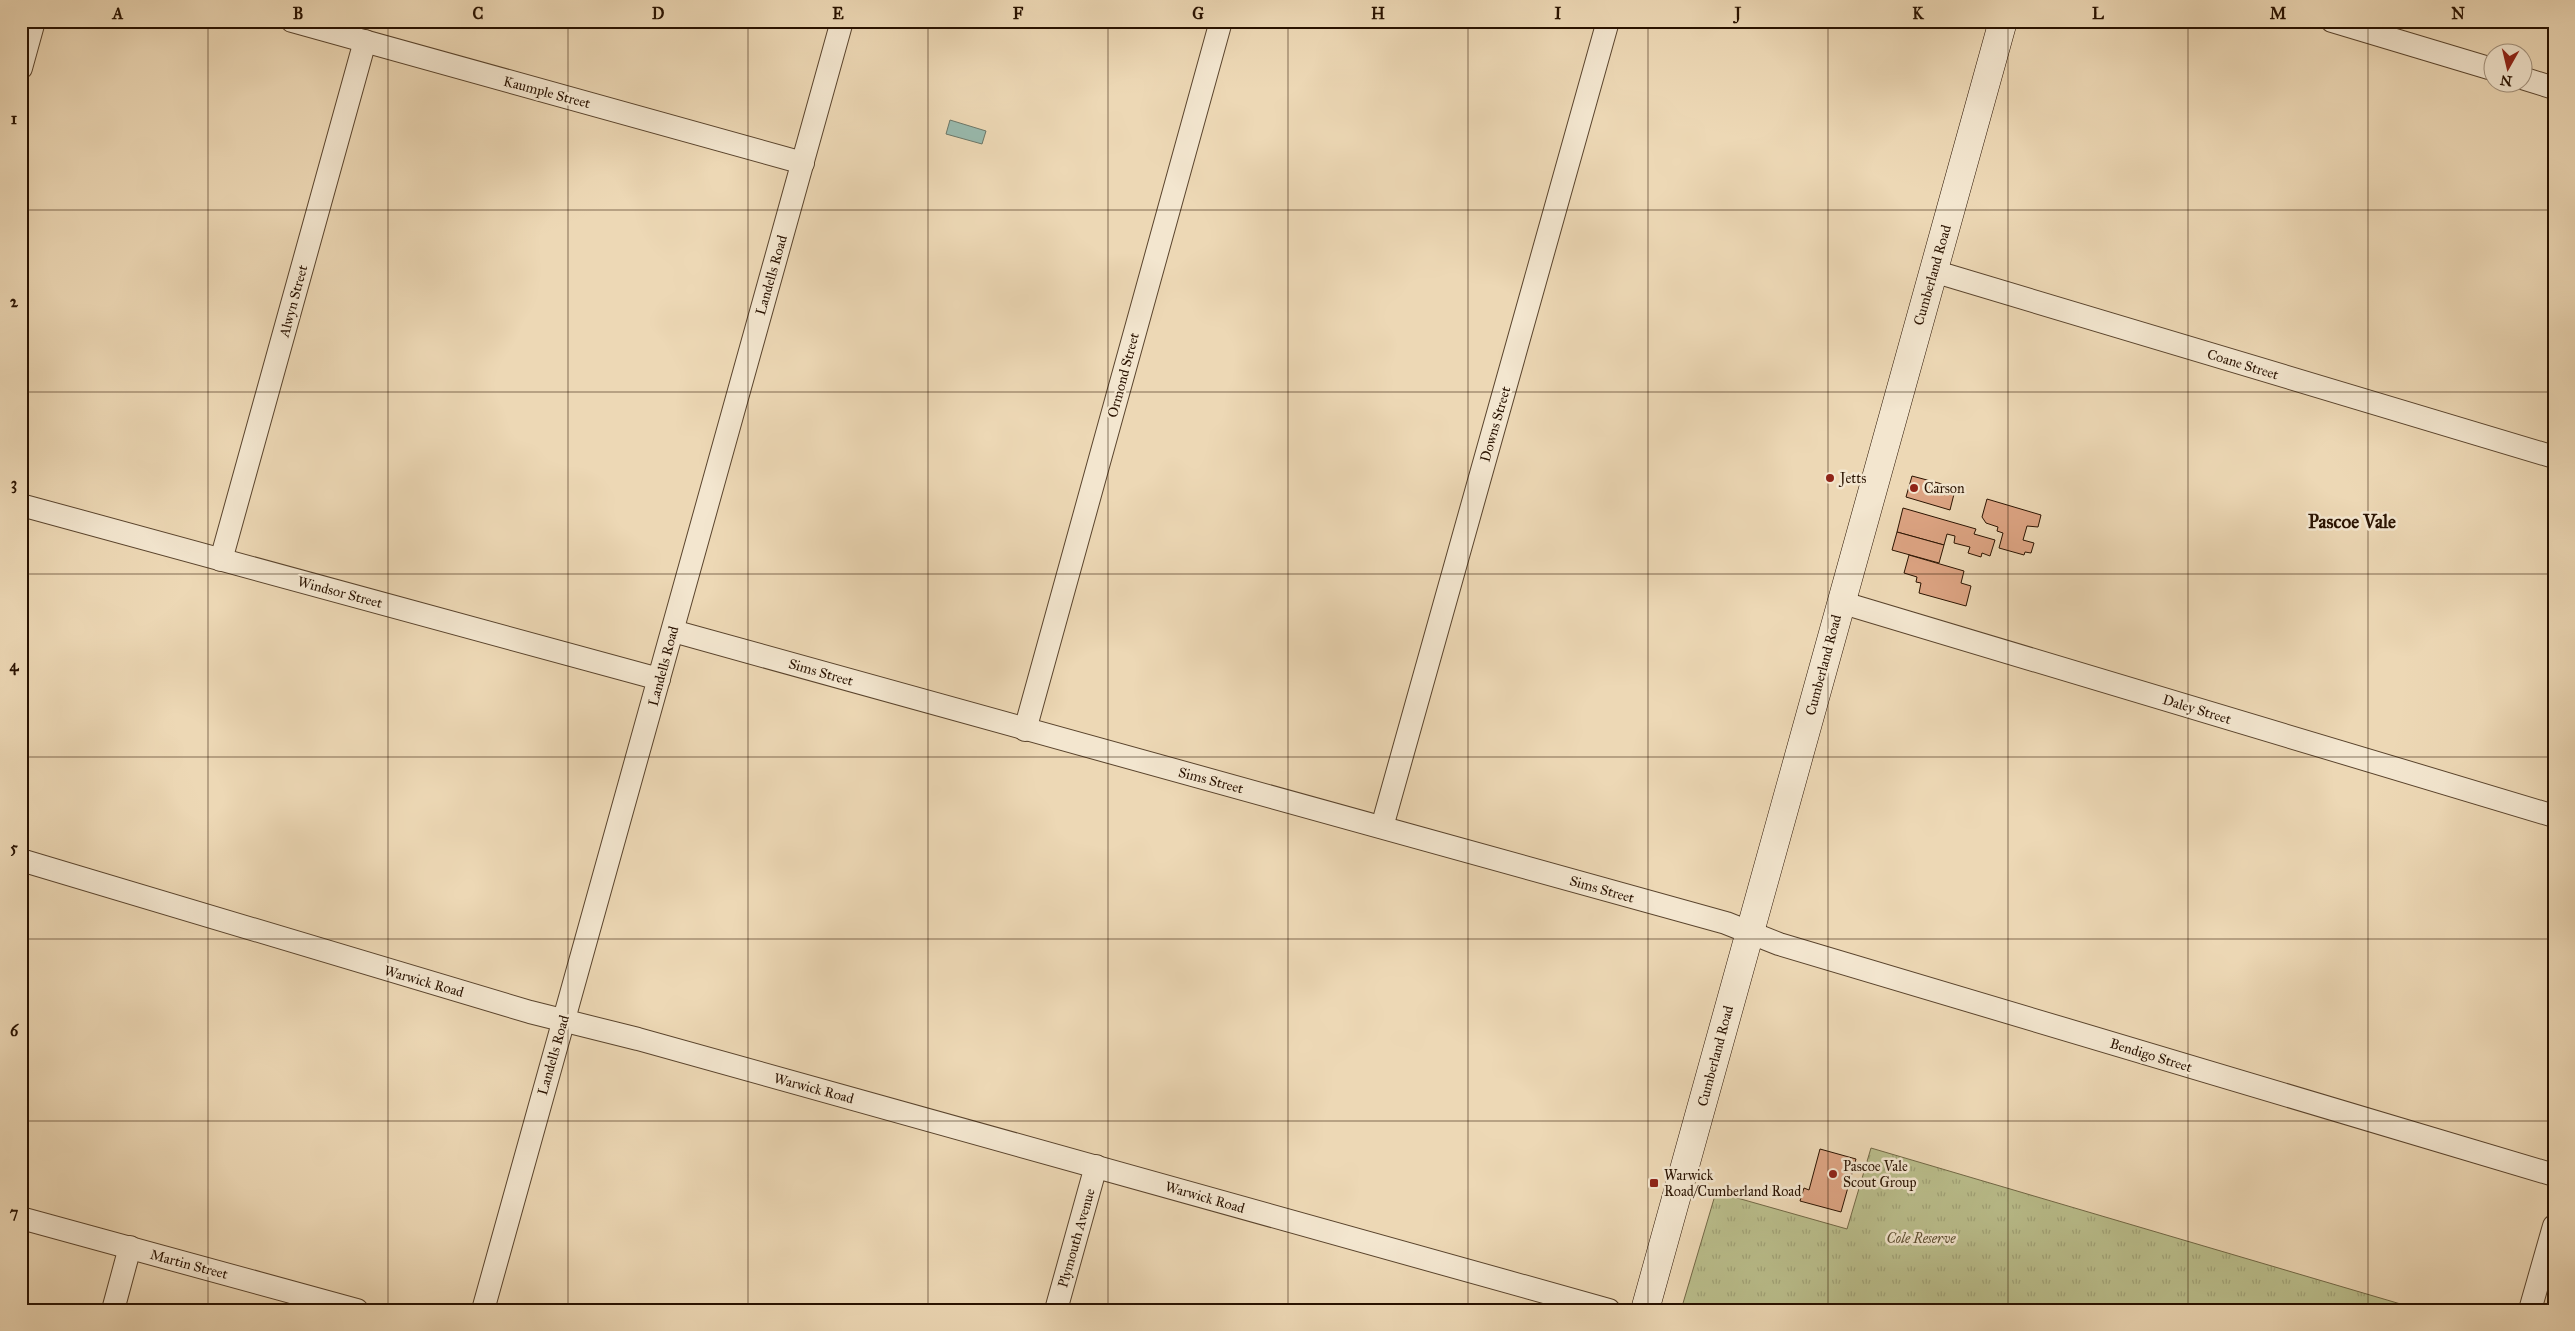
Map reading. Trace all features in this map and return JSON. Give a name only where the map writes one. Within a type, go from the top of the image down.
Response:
[{"type":"main road","name":"Cumberland Road","points":[[1645,1310],[1840,602],[2003,21]]},
{"type":"street","points":[[21,68],[34,21]]},
{"type":"street","name":"Kaumple Street","points":[[292,21],[803,163]]},
{"type":"street","name":"Landells Road","points":[[483,1310],[842,21]]},
{"type":"street","name":"Ormond Street","points":[[1026,730],[1221,21]]},
{"type":"street","name":"Downs Street","points":[[1382,827],[1608,21]]},
{"type":"street","points":[[2332,21],[2482,66]]},
{"type":"street","name":"Alwyn Street","points":[[222,560],[365,41]]},
{"type":"street","points":[[2532,81],[2554,88]]},
{"type":"street","name":"Coane Street","points":[[1933,271],[2554,457]]},
{"type":"street","name":"Windsor Street","points":[[21,504],[660,679]]},
{"type":"street","name":"Daley Street","points":[[1840,602],[2554,816]]},
{"type":"street","name":"Sims Street","points":[[673,631],[1726,923],[1749,932]]},
{"type":"street","name":"Warwick Road","points":[[21,860],[563,1020],[1096,1166],[1610,1310]]},
{"type":"street","name":"Bendigo Street","points":[[1749,932],[1779,944],[2554,1174]]},
{"type":"street","name":"Plymouth Avenue","points":[[1056,1310],[1096,1166]]},
{"type":"street","name":"Martin Street","points":[[21,1218],[357,1310]]},
{"type":"street","points":[[2530,1310],[2554,1226]]},
{"type":"street","points":[[113,1310],[130,1248]]},
{"type":"green space","name":"Cole Reserve","points":[[1871,1148],[2421,1310],[1681,1310],[1716,1192],[1847,1229]]},
{"type":"water","points":[[950,120],[986,131],[982,144],[946,134]]},
{"type":"building","points":[[1912,476],[1942,484],[1941,490],[1954,494],[1950,510],[1906,497]]},
{"type":"building","points":[[1987,499],[2041,515],[2038,527],[2027,526],[2023,540],[2034,543],[2031,553],[2025,552],[2024,555],[1999,548],[2003,533],[1997,531],[1998,527],[1986,523],[1982,517]]},
{"type":"building","points":[[1903,508],[1976,529],[1974,534],[1995,540],[1990,556],[1982,553],[1981,557],[1968,553],[1970,547],[1954,543],[1955,536],[1947,534],[1944,545],[1897,532]]},
{"type":"building","points":[[1897,532],[1944,545],[1939,563],[1892,550]]},
{"type":"building","points":[[1909,555],[1964,571],[1961,583],[1971,586],[1966,606],[1919,593],[1921,583],[1916,582],[1917,577],[1904,573]]},
{"type":"building","name":"Pascoe Vale Scout Group","points":[[1820,1149],[1856,1159],[1841,1212],[1800,1201],[1804,1188],[1809,1190]]},
{"type":"place","name":"Jetts","points":[[1830,478]]},
{"type":"place","name":"Carson","points":[[1914,488]]},
{"type":"place","name":"Pascoe Vale Scout Group","points":[[1833,1174]]},
{"type":"place","name":"Warwick Road/Cumberland Road","points":[[1654,1183]]},
{"type":"district","name":"Pascoe Vale","points":[[2352,521]]}]
